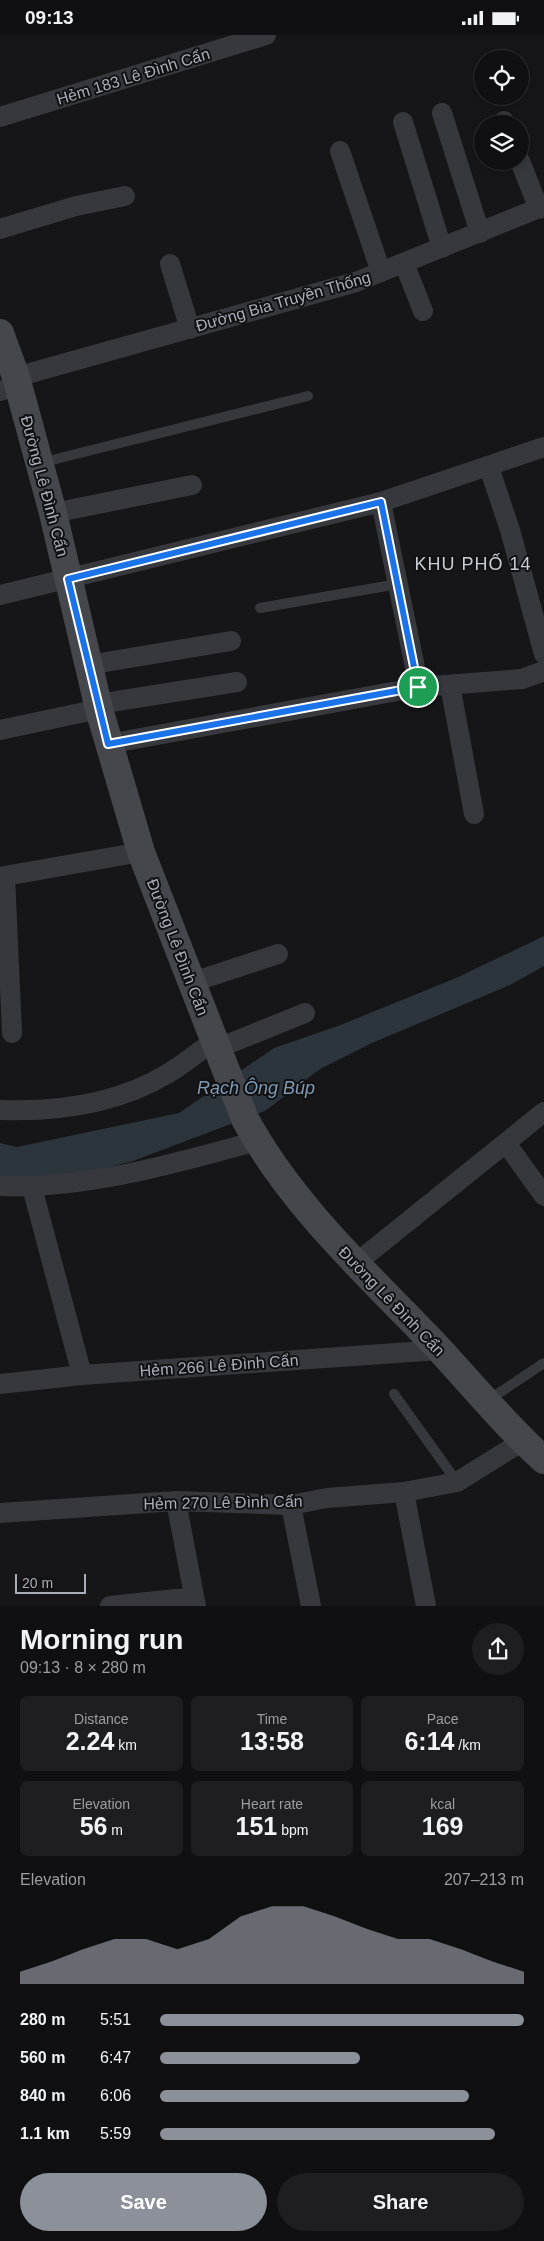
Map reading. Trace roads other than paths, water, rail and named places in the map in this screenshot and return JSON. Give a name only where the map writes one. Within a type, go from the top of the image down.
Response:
[{"type":"street","name":"Hẻm 183 Lê Đình Cẩn","points":[[0,117],[266,35]]},
{"type":"street","points":[[442,113],[480,233]]},
{"type":"street","points":[[403,122],[442,248]]},
{"type":"street","points":[[340,151],[381,272]]},
{"type":"street","points":[[524,170],[541,207]]},
{"type":"street","points":[[0,229],[76,206],[125,196]]},
{"type":"street","name":"Đường Bia Truyền Thống","points":[[7,367],[190,329],[356,282],[541,207]]},
{"type":"street","points":[[404,263],[422,311]]},
{"type":"street","points":[[170,264],[190,329]]},
{"type":"street","name":"Đường Lê Đình Cẩn","points":[[7,367],[39,463],[53,513],[98,707],[141,852],[193,982],[216,1049],[251,1130],[302,1203],[355,1264],[439,1350],[523,1441],[544,1460]]},
{"type":"street","points":[[0,595],[381,502],[544,447]]},
{"type":"street","points":[[489,467],[510,530],[544,654]]},
{"type":"street","points":[[53,513],[192,485]]},
{"type":"street","points":[[381,502],[418,687]]},
{"type":"street","points":[[88,665],[231,641]]},
{"type":"street","points":[[108,744],[418,687],[522,679],[544,671]]},
{"type":"street","points":[[0,730],[98,707],[236,682]]},
{"type":"street","points":[[450,685],[474,814]]},
{"type":"street","points":[[12,1033],[3,876],[141,852]]},
{"type":"street","points":[[193,982],[278,954]]},
{"type":"street","points":[[0,1110],[21,1111],[71,1107],[116,1098],[216,1049],[305,1013]]},
{"type":"street","points":[[355,1264],[544,1112]]},
{"type":"street","points":[[0,1186],[32,1187],[93,1179],[168,1165],[251,1130]]},
{"type":"street","points":[[506,1143],[544,1196]]},
{"type":"street","points":[[32,1187],[82,1375]]},
{"type":"street","name":"Hẻm 266 Lê Đình Cẩn","points":[[0,1384],[82,1375],[439,1350]]},
{"type":"street","name":"Hẻm 270 Lê Đình Cẩn","points":[[0,1513],[176,1501],[291,1505],[327,1498],[404,1492],[457,1482],[523,1441]]},
{"type":"street","points":[[404,1492],[426,1606]]},
{"type":"street","points":[[110,1606],[195,1601],[176,1501]]},
{"type":"street","points":[[291,1505],[311,1606]]},
{"type":"lane","points":[[39,463],[308,396]]},
{"type":"lane","points":[[260,608],[398,584]]},
{"type":"lane","points":[[486,1401],[544,1363]]},
{"type":"lane","points":[[394,1394],[457,1482]]},
{"type":"water","name":"Rạch Ông Búp","points":[[544,936],[544,966],[510,985],[372,1043],[320,1069],[265,1111],[133,1161],[63,1179],[0,1179],[0,1143],[17,1147],[179,1113],[274,1048],[338,1026],[456,978]]},
{"type":"district","name":"KHU PHỐ 14","points":[[473,564]]}]
